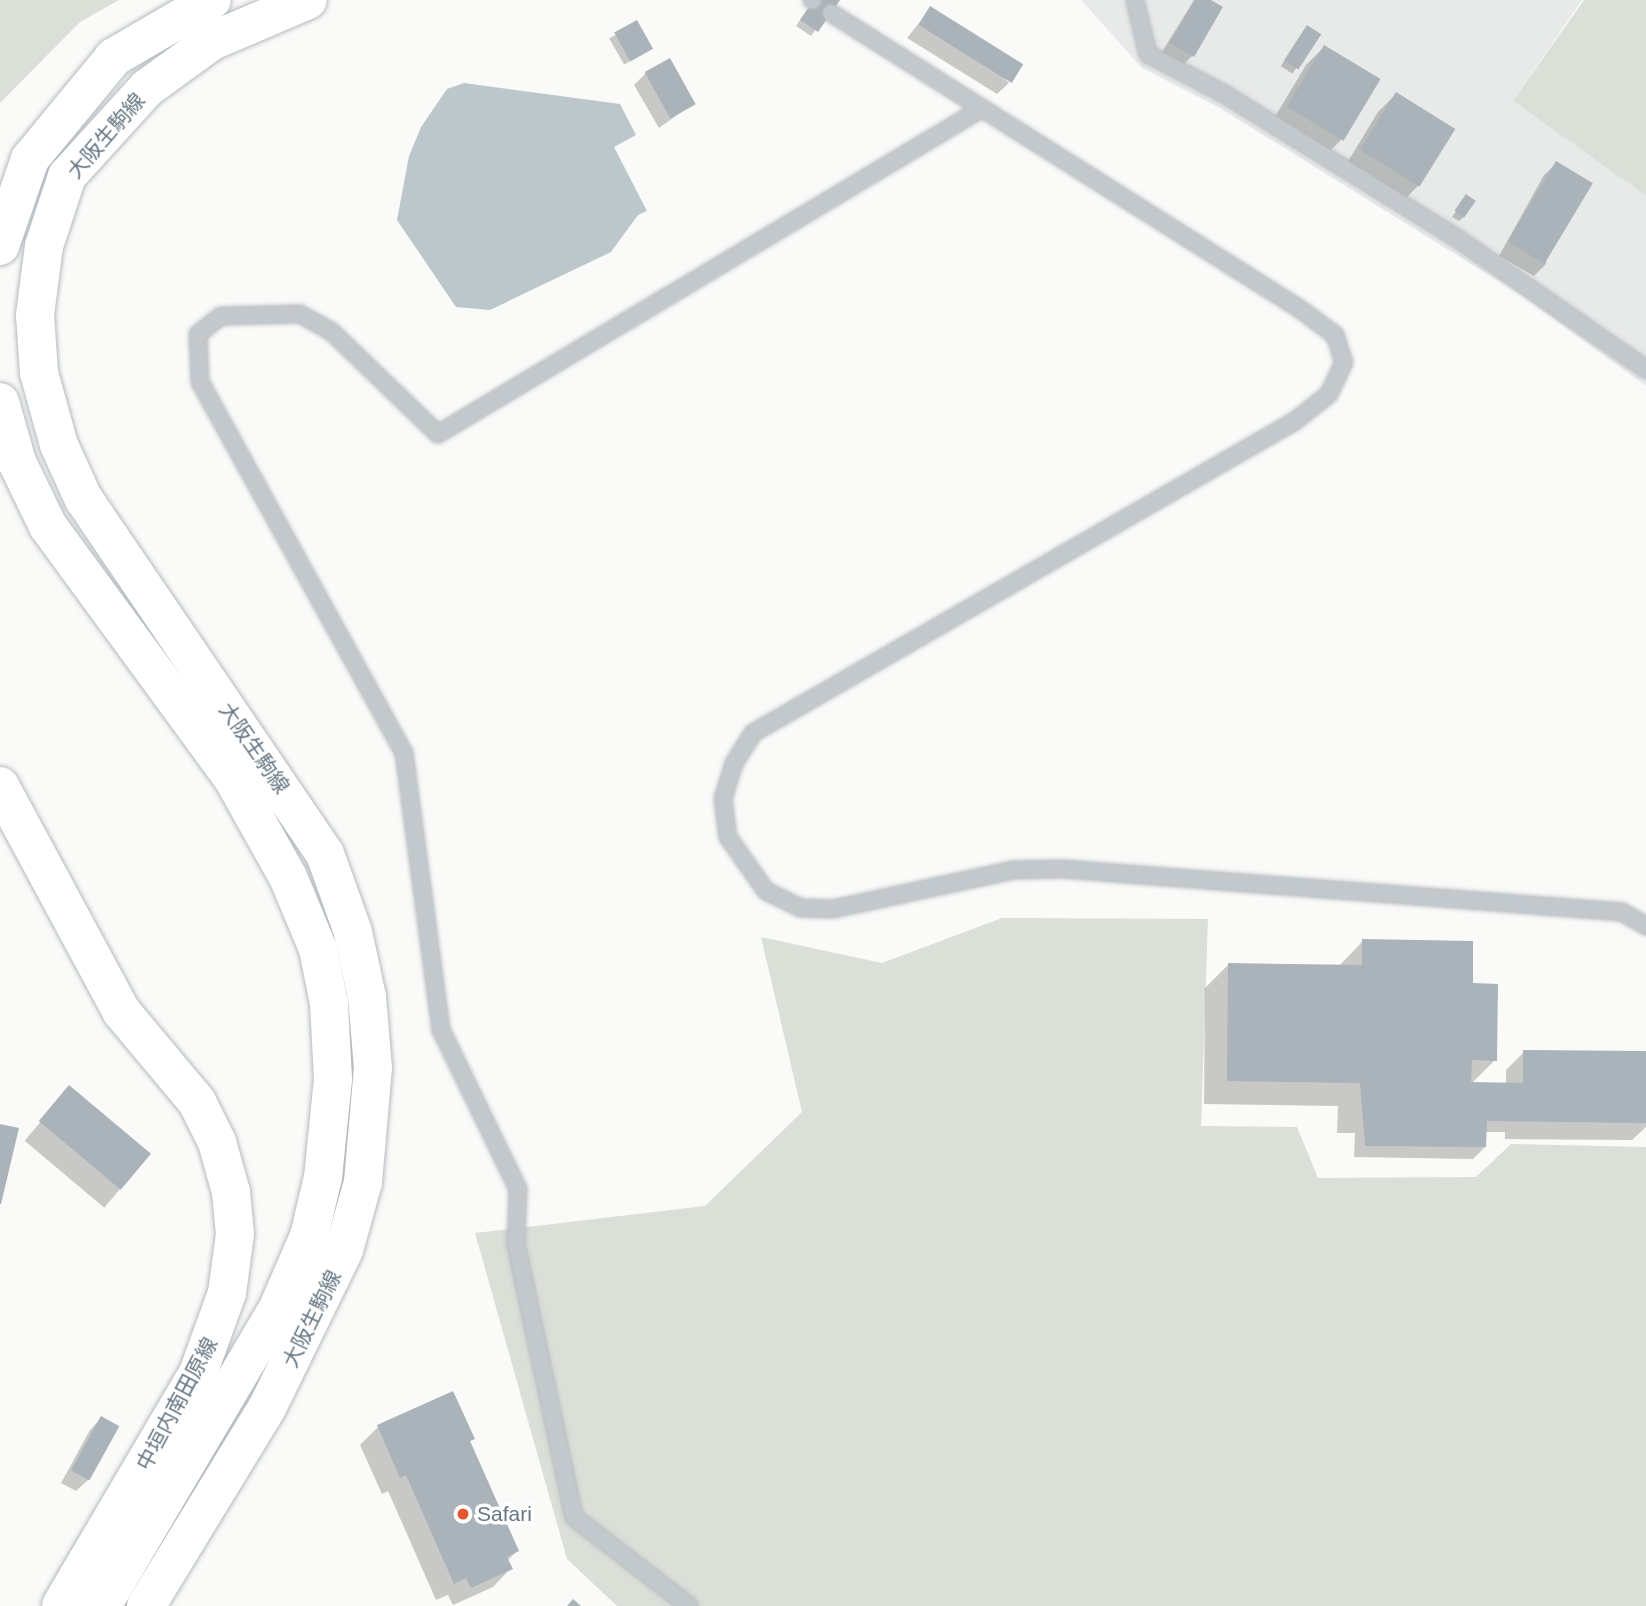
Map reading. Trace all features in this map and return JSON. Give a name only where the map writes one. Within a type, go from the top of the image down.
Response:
[{"type":"main road","name":"大阪生駒線","points":[[0,246],[30,159],[114,57],[212,0]]},
{"type":"main road","name":"大阪生駒線","points":[[146,1606],[267,1408],[344,1250],[363,1182],[373,1068],[368,1009],[353,932],[325,855],[83,500],[59,445],[39,373],[35,315],[44,246],[67,176],[158,80],[212,41],[308,0]]},
{"type":"main road","name":"大阪生駒線","points":[[0,402],[17,461],[48,526],[232,777],[282,866],[318,949],[329,1003],[333,1079],[323,1177],[309,1236],[278,1308],[102,1606]]},
{"type":"main road","name":"中垣内南田原線","points":[[0,786],[121,1011],[197,1102],[217,1142],[231,1192],[234,1234],[226,1293],[198,1373],[61,1606]]},
{"type":"lane","points":[[1135,0],[1148,54],[1226,95],[1458,239],[1646,369]]},
{"type":"lane","points":[[831,13],[1300,309],[1335,335],[1344,362],[1341,376],[1329,394],[1295,421],[753,733],[734,763],[723,798],[728,837],[741,862],[766,891],[801,908],[833,909],[1013,870],[1063,869],[1622,912],[1646,926]]},
{"type":"lane","points":[[689,1606],[574,1517],[516,1243],[518,1189],[441,1030],[404,753],[200,382],[198,334],[221,316],[300,314],[332,332],[438,434],[981,108]]},
{"type":"shaded area","points":[[0,0],[119,0],[80,22],[0,103]]},
{"type":"shaded area","points":[[1081,0],[1582,0],[1513,101],[1646,196],[1646,386],[1521,295],[1218,107],[1142,68]]},
{"type":"shaded area","points":[[1584,0],[1646,0],[1646,196],[1513,101]]},
{"type":"shaded area","points":[[464,83],[620,104],[636,135],[614,147],[647,211],[638,215],[611,252],[490,310],[456,307],[397,220],[409,156],[421,127],[447,89]]},
{"type":"shaded area","points":[[1002,918],[1208,919],[1201,1126],[1297,1127],[1318,1178],[1476,1177],[1511,1144],[1646,1147],[1646,1606],[617,1606],[567,1559],[475,1233],[705,1206],[802,1112],[761,937],[882,963]]},
{"type":"building","points":[[814,0],[840,0],[818,32],[800,20]]},
{"type":"building","points":[[1195,0],[1211,0],[1223,7],[1194,57],[1170,43]]},
{"type":"building","points":[[930,6],[1023,64],[1012,83],[918,25]]},
{"type":"building","points":[[637,20],[653,49],[630,61],[614,33]]},
{"type":"building","points":[[1307,25],[1321,34],[1298,69],[1284,60]]},
{"type":"building","points":[[1324,45],[1381,79],[1343,141],[1287,107]]},
{"type":"building","points":[[670,58],[696,104],[670,118],[645,72]]},
{"type":"building","points":[[1396,92],[1455,129],[1419,187],[1360,150]]},
{"type":"building","points":[[1556,161],[1593,183],[1544,264],[1508,242]]},
{"type":"building","points":[[1466,194],[1476,201],[1464,217],[1455,210]]},
{"type":"building","points":[[1362,939],[1473,941],[1473,983],[1498,984],[1497,1061],[1472,1060],[1471,1082],[1523,1083],[1523,1050],[1646,1051],[1646,1123],[1487,1121],[1486,1147],[1365,1146],[1360,1083],[1227,1081],[1228,963],[1362,965]]},
{"type":"building","points":[[69,1085],[151,1154],[121,1190],[39,1121]]},
{"type":"building","points":[[0,1124],[19,1128],[1,1204],[0,1204]]},
{"type":"building","name":"Safari","points":[[453,1391],[475,1439],[470,1441],[519,1551],[507,1557],[513,1569],[471,1588],[466,1578],[454,1584],[406,1475],[400,1478],[377,1425]]},
{"type":"building","points":[[101,1416],[119,1426],[89,1480],[71,1470]]},
{"type":"building","points":[[573,1599],[581,1606],[567,1606]]},
{"type":"place","name":"Safari","points":[[463,1514]]}]
